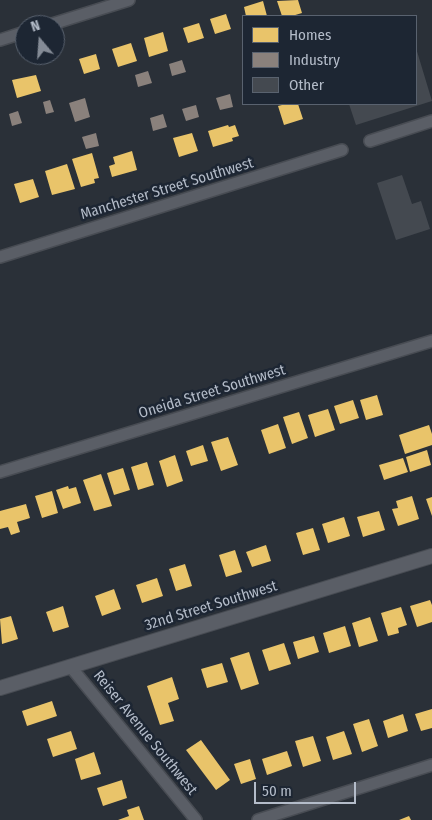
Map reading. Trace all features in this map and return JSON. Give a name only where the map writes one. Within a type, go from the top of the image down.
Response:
[{"type":"street","points":[[65,20],[129,0]]},
{"type":"street","points":[[0,40],[15,35]]},
{"type":"street","points":[[370,141],[432,121]]},
{"type":"street","name":"Manchester Street Southwest","points":[[0,257],[342,150]]},
{"type":"street","name":"Oneida Street Southwest","points":[[0,472],[432,341]]},
{"type":"street","name":"32nd Street Southwest","points":[[0,688],[432,556]]},
{"type":"street","name":"Reiser Avenue Southwest","points":[[70,666],[196,820]]},
{"type":"street","points":[[258,820],[432,765]]},
{"type":"building: Homes","points":[[298,0],[302,13],[282,15],[277,1]]},
{"type":"building: Homes","points":[[263,1],[267,15],[246,15],[244,7]]},
{"type":"building: Homes","points":[[226,14],[231,29],[215,34],[210,19]]},
{"type":"building: Homes","points":[[199,23],[204,38],[188,43],[183,28]]},
{"type":"building: Homes","points":[[163,32],[168,51],[149,57],[144,38]]},
{"type":"building: Homes","points":[[131,43],[137,61],[118,67],[112,49]]},
{"type":"building: Homes","points":[[96,54],[100,69],[84,74],[79,59]]},
{"type":"building: Homes","points":[[36,75],[41,91],[17,98],[12,80]]},
{"type":"building: Homes","points":[[298,105],[303,119],[284,125],[278,106]]},
{"type":"building: Homes","points":[[228,125],[229,127],[235,125],[239,136],[232,138],[233,141],[213,147],[208,131]]},
{"type":"building: Homes","points":[[192,133],[198,151],[179,157],[173,138]]},
{"type":"building: Homes","points":[[132,151],[137,170],[112,177],[109,166],[115,164],[113,157]]},
{"type":"building: Homes","points":[[92,153],[99,178],[94,179],[95,183],[81,187],[72,159]]},
{"type":"building: Homes","points":[[67,164],[75,189],[52,195],[45,171]]},
{"type":"building: Homes","points":[[33,179],[39,197],[20,203],[14,184]]},
{"type":"building: Homes","points":[[377,395],[383,415],[366,420],[360,400]]},
{"type":"building: Homes","points":[[353,400],[359,418],[340,424],[334,406]]},
{"type":"building: Homes","points":[[328,409],[335,430],[315,437],[308,415]]},
{"type":"building: Homes","points":[[299,412],[308,438],[292,444],[283,417]]},
{"type":"building: Homes","points":[[278,424],[286,448],[269,454],[261,430]]},
{"type":"building: Homes","points":[[429,425],[432,434],[432,445],[405,454],[399,435]]},
{"type":"building: Homes","points":[[228,437],[238,465],[221,471],[211,442]]},
{"type":"building: Homes","points":[[203,445],[208,461],[191,466],[186,451]]},
{"type":"building: Homes","points":[[427,450],[431,465],[410,472],[406,457]]},
{"type":"building: Homes","points":[[175,455],[183,481],[167,487],[159,461]]},
{"type":"building: Homes","points":[[403,458],[408,472],[384,480],[379,465]]},
{"type":"building: Homes","points":[[147,462],[154,485],[138,490],[131,467]]},
{"type":"building: Homes","points":[[123,468],[130,490],[114,495],[107,473]]},
{"type":"building: Homes","points":[[101,474],[112,506],[94,511],[83,480]]},
{"type":"building: Homes","points":[[68,486],[69,489],[76,487],[81,503],[63,509],[56,490]]},
{"type":"building: Homes","points":[[52,491],[58,513],[42,518],[35,496]]},
{"type":"building: Homes","points":[[412,496],[419,519],[398,526],[392,509],[398,508],[396,501]]},
{"type":"building: Homes","points":[[432,497],[432,516],[426,499]]},
{"type":"building: Homes","points":[[26,504],[30,518],[17,522],[20,532],[11,535],[8,527],[0,529],[0,511]]},
{"type":"building: Homes","points":[[379,511],[385,530],[363,537],[357,517]]},
{"type":"building: Homes","points":[[344,517],[350,536],[328,543],[322,524]]},
{"type":"building: Homes","points":[[313,528],[320,550],[303,555],[296,533]]},
{"type":"building: Homes","points":[[266,545],[271,561],[252,567],[246,552]]},
{"type":"building: Homes","points":[[235,550],[242,572],[226,577],[219,555]]},
{"type":"building: Homes","points":[[185,564],[192,586],[176,591],[169,569]]},
{"type":"building: Homes","points":[[157,578],[163,596],[142,603],[136,585]]},
{"type":"building: Homes","points":[[114,589],[121,609],[102,616],[95,596]]},
{"type":"building: Homes","points":[[430,600],[432,605],[432,622],[417,627],[410,606]]},
{"type":"building: Homes","points":[[63,606],[69,627],[53,632],[46,612]]},
{"type":"building: Homes","points":[[401,607],[407,625],[398,628],[399,633],[388,636],[381,613]]},
{"type":"building: Homes","points":[[11,616],[18,639],[2,644],[0,619]]},
{"type":"building: Homes","points":[[370,617],[378,641],[359,647],[352,623]]},
{"type":"building: Homes","points":[[345,626],[351,646],[329,653],[323,633]]},
{"type":"building: Homes","points":[[314,636],[319,652],[298,659],[293,642]]},
{"type":"building: Homes","points":[[284,643],[291,664],[269,671],[262,650]]},
{"type":"building: Homes","points":[[249,652],[259,684],[241,690],[230,658]]},
{"type":"building: Homes","points":[[222,663],[228,682],[207,688],[201,669]]},
{"type":"building: Homes","points":[[172,677],[179,699],[168,703],[174,721],[160,725],[147,686]]},
{"type":"building: Homes","points":[[52,701],[57,716],[27,726],[22,711]]},
{"type":"building: Homes","points":[[432,709],[432,728],[421,731],[415,714]]},
{"type":"building: Homes","points":[[403,714],[408,731],[388,738],[383,721]]},
{"type":"building: Homes","points":[[369,719],[378,746],[362,752],[353,724]]},
{"type":"building: Homes","points":[[71,731],[77,749],[53,757],[47,739]]},
{"type":"building: Homes","points":[[344,731],[352,754],[333,760],[326,737]]},
{"type":"building: Homes","points":[[313,736],[321,761],[303,767],[295,741]]},
{"type":"building: Homes","points":[[201,740],[230,780],[216,790],[186,750]]},
{"type":"building: Homes","points":[[287,751],[292,766],[267,775],[262,759]]},
{"type":"building: Homes","points":[[94,752],[101,774],[81,780],[75,759]]},
{"type":"building: Homes","points":[[250,759],[256,779],[241,784],[234,764]]},
{"type":"building: Homes","points":[[122,780],[127,798],[103,806],[97,788]]},
{"type":"building: Homes","points":[[139,806],[144,820],[118,820],[129,816],[127,810]]},
{"type":"building: Homes","points":[[409,816],[411,820],[399,820]]},
{"type":"building: Industry","points":[[182,60],[186,72],[172,76],[169,64]]},
{"type":"building: Industry","points":[[148,71],[152,83],[138,87],[135,75]]},
{"type":"building: Industry","points":[[230,94],[233,107],[220,110],[216,98]]},
{"type":"building: Industry","points":[[85,98],[90,117],[75,122],[69,103]]},
{"type":"building: Industry","points":[[50,100],[54,112],[46,114],[43,102]]},
{"type":"building: Industry","points":[[196,105],[199,117],[186,121],[182,109]]},
{"type":"building: Industry","points":[[18,111],[22,123],[12,126],[9,114]]},
{"type":"building: Industry","points":[[163,114],[167,127],[153,131],[150,118]]},
{"type":"building: Industry","points":[[96,133],[99,146],[86,149],[82,137]]},
{"type":"building: Other","points":[[417,51],[432,101],[356,125],[349,105],[417,105]]},
{"type":"building: Other","points":[[402,175],[412,204],[421,201],[430,229],[396,240],[377,183]]}]
